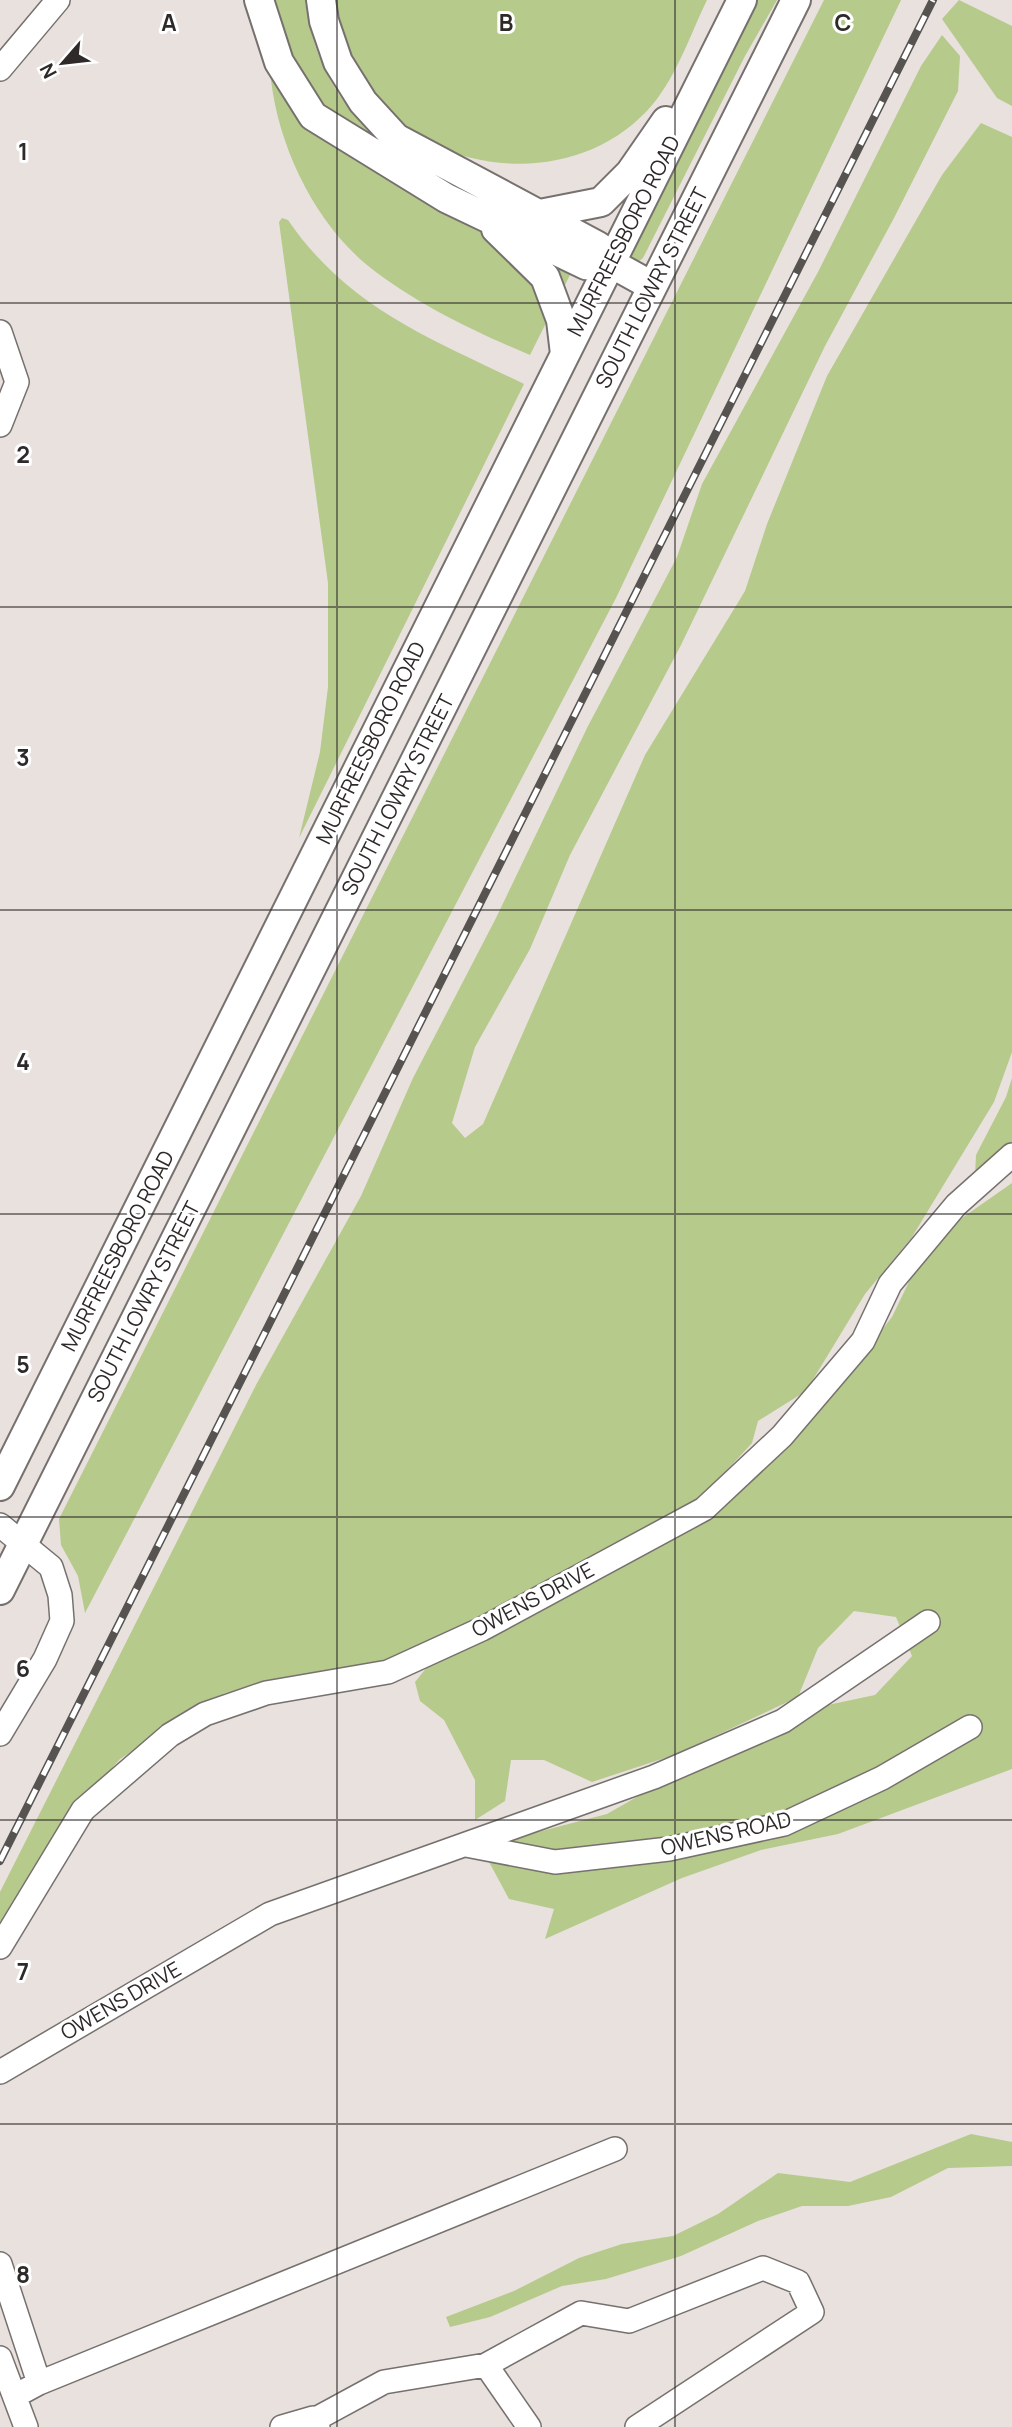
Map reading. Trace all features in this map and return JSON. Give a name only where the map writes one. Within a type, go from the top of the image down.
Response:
[{"type":"main road","points":[[259,0],[279,62],[313,116],[446,198],[586,265],[605,259]]},
{"type":"main road","points":[[321,0],[324,21],[338,62],[363,102],[396,138],[598,246],[605,259],[653,286]]},
{"type":"main road","name":"MURFREESBORO ROAD","points":[[0,1486],[565,354],[605,259],[742,0]]},
{"type":"main road","name":"SOUTH LOWRY STREET","points":[[0,1590],[796,0]]},
{"type":"main road","points":[[540,214],[601,202],[630,173],[672,112],[698,63],[724,36]]},
{"type":"main road","points":[[481,214],[545,277],[561,320],[565,354]]},
{"type":"street","points":[[0,69],[58,0]]},
{"type":"street","points":[[0,332],[17,382],[0,425]]},
{"type":"street","name":"OWENS DRIVE","points":[[0,1947],[83,1810],[170,1735],[205,1714],[266,1693],[388,1672],[482,1629],[704,1509],[782,1436],[863,1341],[890,1284],[956,1205],[1012,1154]]},
{"type":"street","points":[[0,1525],[51,1567],[60,1595],[62,1621],[45,1659],[0,1734]]},
{"type":"street","name":"OWENS DRIVE","points":[[0,2072],[270,1914],[654,1777],[783,1721],[928,1622]]},
{"type":"street","name":"OWENS ROAD","points":[[463,1844],[555,1862],[645,1852],[773,1826],[883,1778],[970,1727]]},
{"type":"street","points":[[15,2396],[39,2383],[615,2149]]},
{"type":"street","points":[[0,2264],[39,2383]]},
{"type":"street","points":[[282,2427],[316,2424],[384,2382],[486,2365],[581,2313],[629,2321],[763,2268],[798,2282],[812,2312],[637,2427]]},
{"type":"street","points":[[0,2358],[26,2427]]},
{"type":"street","points":[[486,2365],[529,2427]]},
{"type":"green space","points":[[269,0],[305,0],[317,52],[339,94],[368,129],[402,157],[485,203],[575,244],[581,253],[530,355],[467,326],[405,292],[367,265],[331,227],[302,181],[282,131],[271,80]]},
{"type":"green space","points":[[328,0],[707,0],[662,93],[622,133],[586,152],[547,162],[506,163],[466,156],[427,141],[393,119],[359,81]]},
{"type":"green space","points":[[755,0],[777,0],[745,56],[643,258],[638,262],[633,261],[629,253]]},
{"type":"green space","points":[[824,0],[901,0],[616,598],[85,1613],[78,1576],[61,1545],[59,1519]]},
{"type":"green space","points":[[959,0],[1012,26],[1012,106],[997,98],[942,19]]},
{"type":"green space","points":[[942,35],[960,56],[958,91],[825,346],[681,645],[570,855],[530,949],[475,1047],[452,1123],[465,1138],[483,1124],[645,755],[745,591],[767,524],[827,376],[942,175],[981,123],[1012,137],[1012,1052],[994,1102],[912,1237],[865,1294],[806,1391],[758,1421],[752,1443],[695,1505],[457,1633],[375,1667],[225,1693],[120,1759],[77,1808],[0,1939],[0,1892],[256,1385],[361,1196],[413,1078],[496,918],[587,728],[677,557],[702,484],[818,272],[921,66]]},
{"type":"green space","points":[[282,218],[288,220],[312,251],[338,277],[365,299],[425,336],[524,384],[299,838],[320,752],[328,687],[328,583],[279,222]]},
{"type":"green space","points":[[1012,1078],[1012,1173],[974,1197],[976,1155],[1006,1097]]},
{"type":"green space","points":[[1012,1183],[1012,1769],[838,1834],[761,1850],[682,1878],[545,1939],[554,1909],[509,1899],[488,1860],[511,1839],[607,1814],[679,1773],[823,1706],[875,1695],[912,1656],[896,1617],[854,1611],[818,1648],[798,1697],[677,1754],[592,1782],[544,1760],[511,1760],[505,1801],[475,1820],[475,1780],[444,1720],[420,1701],[415,1682],[432,1661],[610,1574],[709,1510],[863,1354],[892,1317],[919,1261],[962,1218]]},
{"type":"green space","points":[[971,2134],[1012,2142],[1012,2166],[948,2168],[891,2197],[848,2206],[802,2206],[758,2221],[681,2256],[606,2279],[562,2286],[490,2317],[450,2327],[446,2317],[514,2291],[579,2258],[622,2244],[673,2236],[718,2214],[778,2173],[850,2182]]},
{"type":"railway","points":[[0,1861],[933,0]]}]
